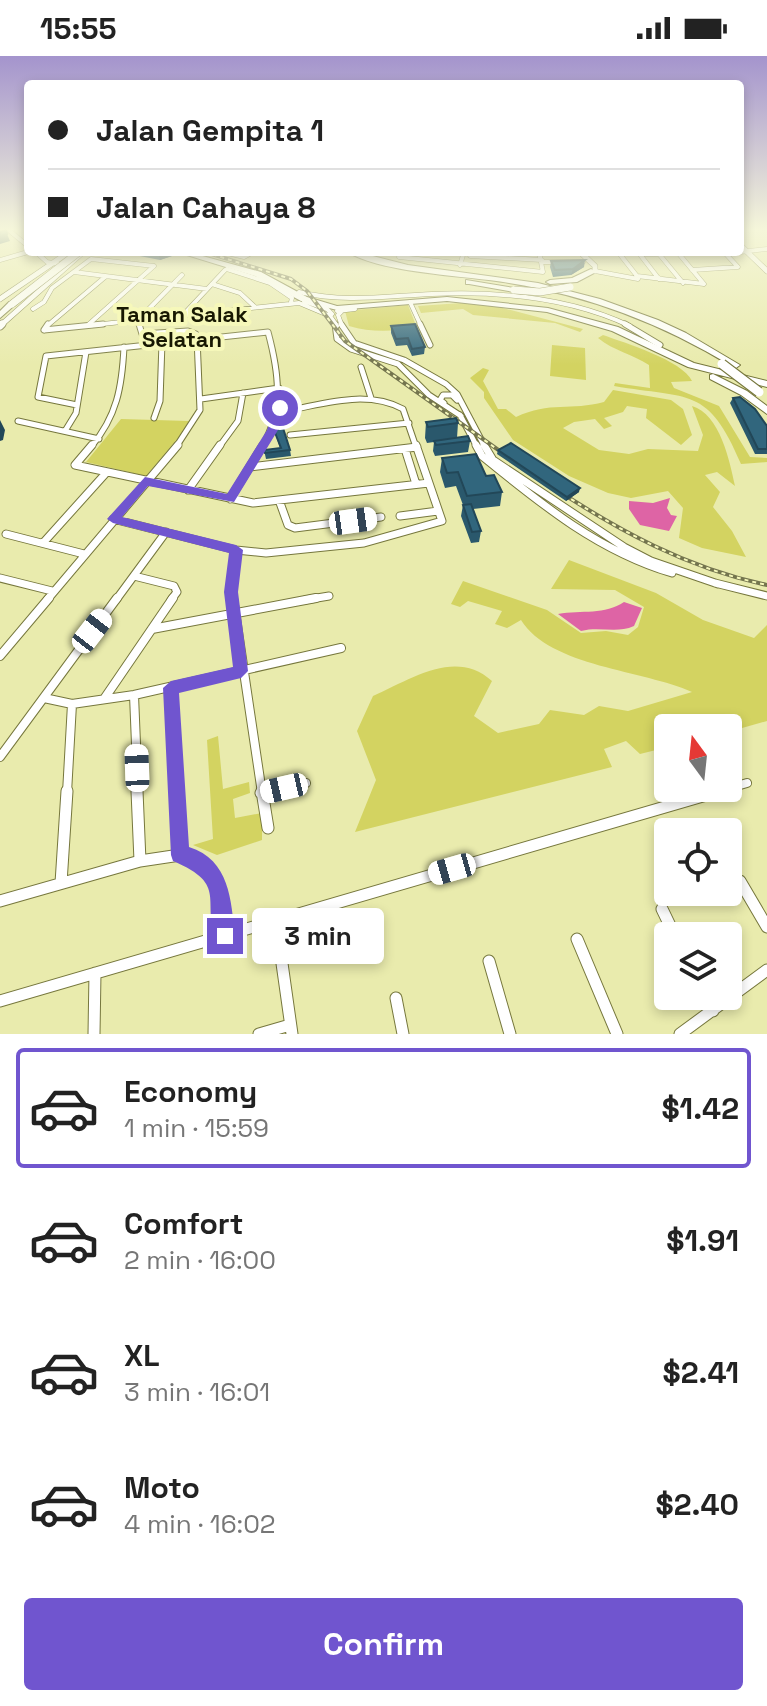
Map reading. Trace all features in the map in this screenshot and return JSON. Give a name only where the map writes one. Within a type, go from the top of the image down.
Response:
[{"type":"highway","points":[[0,316],[5,304],[48,274]]},
{"type":"highway","points":[[253,274],[270,278],[295,296],[322,306],[355,309],[410,302],[481,301],[586,317]]},
{"type":"highway","points":[[258,274],[284,281]]},
{"type":"highway","points":[[271,274],[284,281],[295,296],[327,303],[461,296],[529,302],[616,326],[701,364],[765,388]]},
{"type":"highway","points":[[431,274],[540,292],[570,287],[590,274]]},
{"type":"highway","points":[[438,274],[532,288],[599,305],[660,329],[765,388]]},
{"type":"highway","points":[[488,274],[553,288],[646,317]]},
{"type":"highway","points":[[498,274],[558,283],[587,274]]},
{"type":"highway","points":[[585,279],[584,285],[589,292],[705,346],[765,388]]},
{"type":"highway","points":[[567,315],[719,379],[767,411]]},
{"type":"highway","points":[[616,326],[691,365],[765,388]]},
{"type":"main road","points":[[5,304],[37,274]]},
{"type":"main road","points":[[0,326],[26,300],[61,274]]},
{"type":"street","points":[[33,309],[44,302],[52,288],[67,274]]},
{"type":"street","points":[[91,274],[240,293],[255,307]]},
{"type":"street","points":[[87,325],[145,274]]},
{"type":"street","points":[[183,315],[224,274]]},
{"type":"street","points":[[246,274],[270,283],[292,298],[353,302],[445,294],[540,300],[618,321],[646,333],[660,345]]},
{"type":"street","points":[[607,274],[667,285],[683,283]]},
{"type":"street","points":[[634,274],[703,285],[695,274]]},
{"type":"street","points":[[655,274],[659,279]]},
{"type":"street","points":[[675,274],[683,283]]},
{"type":"street","points":[[138,320],[182,275]]},
{"type":"street","points":[[105,277],[50,321],[44,330],[255,307],[295,296],[331,312],[337,339],[344,346],[362,355],[393,361],[430,390],[440,388],[422,370]]},
{"type":"street","points":[[295,296],[334,320]]},
{"type":"street","points":[[410,302],[430,345]]},
{"type":"street","points":[[321,313],[355,309]]},
{"type":"street","points":[[341,312],[345,333],[354,343],[394,356],[446,384],[493,460],[624,547],[651,561],[718,584]]},
{"type":"street","points":[[0,656],[188,433],[200,410],[196,334],[188,331],[142,334],[138,320]]},
{"type":"street","points":[[77,405],[39,397],[46,356],[266,330],[277,365],[281,402],[273,430],[230,499]]},
{"type":"street","points":[[154,418],[160,401],[162,342]]},
{"type":"street","points":[[124,347],[119,407],[99,439],[75,465],[253,503],[429,483]]},
{"type":"street","points":[[65,431],[77,405],[86,352]]},
{"type":"street","points":[[361,367],[371,398]]},
{"type":"street","points":[[416,379],[427,392],[464,414],[482,456],[572,527],[638,563],[767,596]]},
{"type":"street","points":[[201,399],[279,388]]},
{"type":"street","points":[[188,490],[238,421],[243,393]]},
{"type":"street","points":[[113,519],[236,550],[266,553],[364,543],[442,521],[409,423],[400,406],[371,398],[290,410]]},
{"type":"street","points":[[18,421],[99,439]]},
{"type":"street","points":[[290,435],[409,423]]},
{"type":"street","points":[[250,467],[417,447]]},
{"type":"street","points":[[405,449],[416,484]]},
{"type":"street","points":[[43,543],[106,473]]},
{"type":"street","points":[[279,500],[288,524],[295,528],[381,517]]},
{"type":"street","points":[[400,516],[438,511]]},
{"type":"street","points":[[0,759],[166,532]]},
{"type":"street","points":[[6,534],[84,554]]},
{"type":"street","points":[[236,550],[231,581],[234,615],[268,828]]},
{"type":"street","points":[[104,699],[176,589],[134,576]]},
{"type":"street","points":[[2,581],[52,591]]},
{"type":"street","points":[[152,629],[329,596]]},
{"type":"street","points":[[44,698],[72,704],[134,695],[341,648]]},
{"type":"street","points":[[171,688],[180,855]]},
{"type":"street","points":[[134,695],[140,861]]},
{"type":"street","points":[[61,883],[72,704]]},
{"type":"street","points":[[261,793],[306,783]]},
{"type":"street","points":[[0,1001],[747,783]]},
{"type":"street","points":[[0,901],[140,861],[180,855],[207,867],[220,889],[225,936]]},
{"type":"street","points":[[742,884],[767,927]]},
{"type":"street","points":[[662,909],[668,922]]},
{"type":"street","points":[[259,1034],[291,1029],[276,921]]},
{"type":"street","points":[[577,939],[617,1034]]},
{"type":"street","points":[[489,961],[510,1034]]},
{"type":"street","points":[[680,1034],[767,970]]},
{"type":"street","points":[[94,1034],[95,973]]},
{"type":"street","points":[[396,998],[403,1034]]},
{"type":"shaded area","points":[[461,303],[499,307],[583,329],[580,332],[555,323],[473,315],[463,309],[421,313],[418,306]]},
{"type":"shaded area","points":[[408,305],[417,328],[383,331],[349,326],[345,311]]},
{"type":"shaded area","points":[[603,335],[677,366],[692,381],[671,382],[674,388],[719,406],[750,457],[767,458],[767,462],[741,464],[718,421],[694,401],[614,386],[615,383],[650,388],[649,365],[598,338]]},
{"type":"shaded area","points":[[552,345],[585,348],[586,380],[550,376]]},
{"type":"shaded area","points":[[483,368],[489,370],[483,381],[498,409],[506,409],[516,417],[539,409],[604,402],[613,390],[671,400],[683,409],[692,435],[681,445],[646,418],[647,409],[627,406],[623,412],[604,418],[612,426],[604,429],[595,419],[574,422],[563,428],[599,450],[629,454],[648,449],[698,451],[703,435],[692,406],[702,411],[717,428],[735,486],[717,472],[705,475],[720,492],[713,507],[732,531],[746,557],[702,548],[679,538],[683,508],[668,491],[631,498],[608,493],[569,476],[513,440],[484,398],[484,392],[470,378]]},
{"type":"shaded area","points":[[121,419],[189,421],[146,476],[86,462]]},
{"type":"shaded area","points":[[670,498],[667,508],[671,515],[677,516],[669,531],[640,525],[629,509],[629,501],[653,503]]},
{"type":"shaded area","points":[[569,560],[656,593],[703,620],[754,638],[767,625],[767,721],[742,728],[742,714],[654,714],[654,750],[640,754],[626,741],[604,749],[612,767],[355,832],[376,780],[357,731],[373,696],[418,675],[449,667],[464,667],[478,671],[492,681],[474,716],[498,733],[539,724],[550,710],[584,715],[599,706],[628,711],[692,692],[575,658],[535,636],[521,620],[507,628],[495,624],[502,611],[468,601],[460,607],[451,604],[463,581],[547,610],[581,633],[606,631],[628,635],[638,627],[644,607],[615,590],[551,589]]},
{"type":"shaded area","points":[[624,602],[642,608],[634,626],[627,628],[581,631],[558,614],[601,610]]},
{"type":"shaded area","points":[[218,736],[223,789],[249,782],[250,793],[233,799],[235,818],[262,813],[262,840],[217,855],[193,845],[213,839],[207,740]]},
{"type":"building","points":[[415,324],[425,347],[412,349],[408,338],[396,339],[391,326]]},
{"type":"building","points":[[740,397],[755,409],[767,426],[767,449],[758,449],[733,398]]},
{"type":"building","points":[[456,418],[458,423],[428,427],[426,422]]},
{"type":"building","points":[[283,428],[290,450],[265,453],[264,450],[281,448],[274,430]]},
{"type":"building","points":[[468,436],[470,441],[436,445],[434,441]]},
{"type":"building","points":[[511,443],[580,488],[567,497],[498,450]]},
{"type":"building","points":[[476,454],[486,476],[494,475],[502,492],[467,496],[458,472],[447,473],[442,458]]},
{"type":"building","points":[[471,504],[481,531],[472,532],[463,505]]},
{"type":"railway","points":[[274,274],[291,279],[307,291],[345,341],[518,464]]},
{"type":"railway","points":[[551,486],[654,546],[709,569],[767,585]]},
{"type":"district","name":"Taman Salak Selatan","points":[[182,326]]},
{"type":"route","points":[[225,936],[220,889],[207,867],[180,855],[171,688],[241,671],[231,592],[236,550],[113,519],[145,481],[230,499],[273,430],[280,408]]}]
